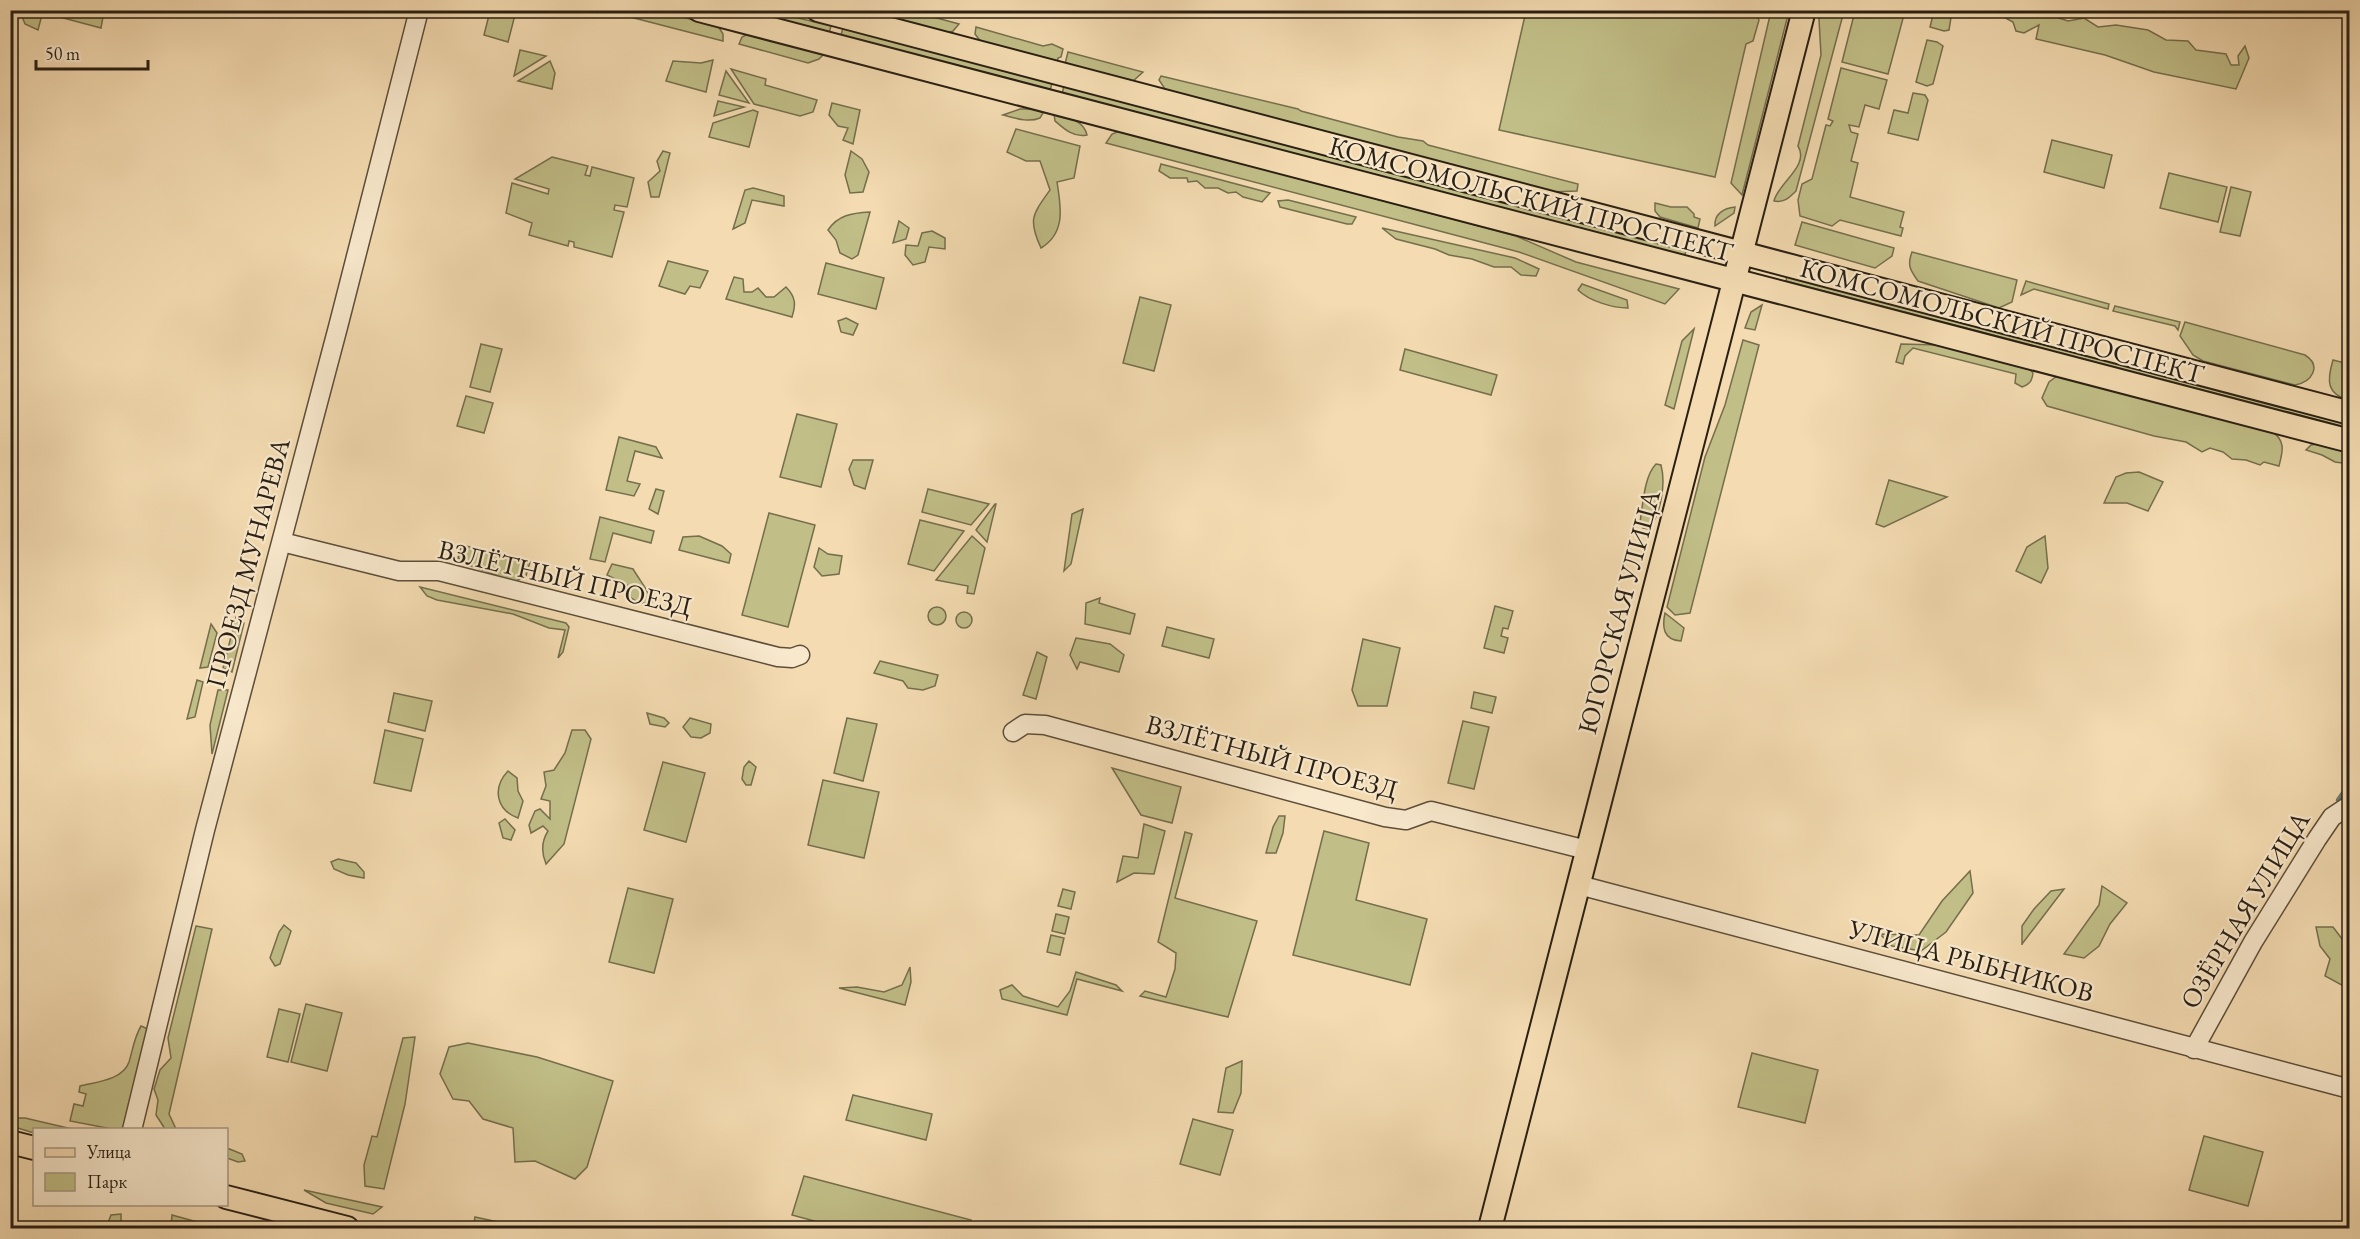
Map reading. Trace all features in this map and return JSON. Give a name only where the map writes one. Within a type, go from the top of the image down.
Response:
[{"type":"main road","name":"КОМСОМОЛЬСКИЙ ПРОСПЕКТ","points":[[699,10],[2349,441]]},
{"type":"main road","name":"КОМСОМОЛЬСКИЙ ПРОСПЕКТ","points":[[818,10],[2349,413]]},
{"type":"main road","name":"ЮГОРСКАЯ УЛИЦА","points":[[1490,1228],[1804,10]]},
{"type":"main road","points":[[10,1142],[33,1148]]},
{"type":"main road","points":[[228,1198],[346,1228]]},
{"type":"street","name":"ПРОЕЗД МУНАРЕВА","points":[[132,1128],[207,821],[282,542],[419,10]]},
{"type":"street","name":"ВЗЛЁТНЫЙ ПРОЕЗД","points":[[282,542],[399,571],[439,572],[778,657],[792,658],[800,655]]},
{"type":"street","name":"ВЗЛЁТНЫЙ ПРОЕЗД","points":[[1013,732],[1025,724],[1045,725],[1385,817],[1406,820],[1431,811],[1587,850]]},
{"type":"street","name":"ОЗЁРНАЯ УЛИЦА","points":[[2193,1049],[2253,942],[2317,839],[2332,817],[2349,805]]},
{"type":"street","name":"УЛИЦА РЫБНИКОВ","points":[[1579,885],[2349,1089]]},
{"type":"green space","points":[[54,10],[104,10],[101,28],[52,15]]},
{"type":"green space","points":[[2011,10],[2052,11],[2056,17],[2068,21],[2084,18],[2098,27],[2116,25],[2148,30],[2166,40],[2188,41],[2196,50],[2226,54],[2231,65],[2239,65],[2238,56],[2245,46],[2249,58],[2236,89],[2154,72],[2105,55],[2036,39],[2039,25],[2024,33],[2016,31],[2013,22],[2000,15]]},
{"type":"green space","points":[[22,11],[43,11],[38,30],[25,24]]},
{"type":"green space","points":[[490,11],[516,11],[508,42],[484,35]]},
{"type":"green space","points":[[607,11],[658,11],[718,26],[723,34],[723,41]]},
{"type":"green space","points":[[745,11],[770,11],[831,26],[829,33]]},
{"type":"green space","points":[[855,11],[911,11],[959,24],[953,31],[945,34]]},
{"type":"green space","points":[[1526,11],[1754,11],[1759,20],[1753,41],[1746,44],[1715,177],[1499,130]]},
{"type":"green space","points":[[1771,11],[1789,11],[1742,195],[1731,183]]},
{"type":"green space","points":[[1821,11],[1844,11],[1796,191],[1786,199],[1774,201],[1800,160],[1801,153],[1798,146],[1821,55],[1819,19]]},
{"type":"green space","points":[[1855,11],[1905,11],[1888,74],[1842,62]]},
{"type":"green space","points":[[1934,11],[1952,11],[1949,30],[1930,27]]},
{"type":"green space","points":[[976,27],[1043,46],[1052,44],[1063,49],[1061,57],[1058,58],[1057,63],[981,42],[975,34]]},
{"type":"green space","points":[[843,28],[1052,83],[1050,91],[841,35]]},
{"type":"green space","points":[[750,33],[825,53],[819,59],[808,63],[739,44],[742,37]]},
{"type":"green space","points":[[1927,40],[1943,46],[1933,84],[1927,86],[1916,82]]},
{"type":"green space","points":[[520,50],[546,56],[514,76]]},
{"type":"green space","points":[[1068,52],[1143,72],[1132,82],[1065,64]]},
{"type":"green space","points":[[713,60],[706,92],[666,81],[673,61],[701,63]]},
{"type":"green space","points":[[550,61],[555,73],[552,89],[518,81]]},
{"type":"green space","points":[[1841,68],[1887,80],[1879,109],[1865,105],[1859,127],[1849,125],[1851,132],[1858,134],[1851,161],[1858,163],[1850,197],[1904,212],[1900,227],[1903,228],[1901,236],[1840,220],[1832,226],[1800,216],[1798,200],[1802,184],[1812,179],[1826,125],[1830,126],[1833,121],[1828,119]]},
{"type":"green space","points":[[731,69],[766,79],[765,85],[817,100],[813,112],[800,116],[754,104]]},
{"type":"green space","points":[[726,71],[749,103],[719,95]]},
{"type":"green space","points":[[1161,76],[1298,109],[1398,137],[1423,141],[1428,145],[1578,184],[1577,191],[1549,192],[1172,94],[1159,80]]},
{"type":"green space","points":[[1064,86],[1687,249],[1683,259],[1062,94]]},
{"type":"green space","points":[[1913,93],[1925,95],[1928,100],[1918,140],[1888,133],[1894,110],[1908,113]]},
{"type":"green space","points":[[718,101],[744,107],[714,116]]},
{"type":"green space","points":[[832,103],[860,110],[853,144],[843,140],[848,128],[838,126],[829,115]]},
{"type":"green space","points":[[1020,109],[1036,109],[1043,113],[1040,118],[1031,120],[1003,115]]},
{"type":"green space","points":[[753,110],[758,112],[749,147],[709,137],[713,123]]},
{"type":"green space","points":[[1054,114],[1079,123],[1087,135],[1082,136],[1066,130],[1055,121]]},
{"type":"green space","points":[[1016,129],[1080,146],[1074,178],[1057,182],[1060,219],[1055,235],[1041,248],[1033,224],[1039,206],[1050,190],[1040,161],[1026,161],[1007,152]]},
{"type":"green space","points":[[1120,131],[1516,236],[1576,262],[1679,289],[1665,304],[1519,252],[1106,143],[1112,134]]},
{"type":"green space","points":[[2052,140],[2112,155],[2104,188],[2044,172]]},
{"type":"green space","points":[[663,151],[670,153],[659,197],[651,197],[648,182],[660,171],[657,161]]},
{"type":"green space","points":[[851,151],[862,159],[869,172],[863,192],[850,193],[845,175]]},
{"type":"green space","points":[[552,157],[588,166],[585,175],[590,176],[592,167],[634,178],[627,207],[615,205],[614,210],[624,212],[612,257],[574,247],[574,242],[569,241],[568,246],[529,235],[532,223],[506,213],[512,183],[548,194],[549,189],[515,179]]},
{"type":"green space","points":[[1161,164],[1270,193],[1262,202],[1243,197],[1236,192],[1228,193],[1218,188],[1205,188],[1197,181],[1188,182],[1187,178],[1170,178],[1159,171]]},
{"type":"green space","points":[[2169,173],[2227,187],[2218,222],[2160,208]]},
{"type":"green space","points":[[2231,187],[2251,192],[2240,236],[2220,232]]},
{"type":"green space","points":[[753,188],[784,196],[784,206],[752,200],[745,223],[733,229],[745,190]]},
{"type":"green space","points":[[1288,200],[1356,217],[1352,224],[1347,224],[1280,207],[1278,201]]},
{"type":"green space","points":[[1655,203],[1671,207],[1687,207],[1694,217],[1700,219],[1698,228],[1660,217],[1655,211]]},
{"type":"green space","points":[[1735,207],[1734,213],[1715,226],[1720,212]]},
{"type":"green space","points":[[870,212],[858,255],[852,259],[840,253],[836,240],[828,230],[836,221],[846,216]]},
{"type":"green space","points":[[899,221],[909,228],[906,239],[893,243]]},
{"type":"green space","points":[[1802,222],[1894,248],[1892,256],[1875,268],[1795,245]]},
{"type":"green space","points":[[1382,228],[1515,258],[1539,269],[1536,276],[1521,275],[1511,267],[1494,267],[1396,239]]},
{"type":"green space","points":[[932,231],[945,238],[945,249],[929,247],[925,262],[913,265],[905,255],[906,245],[918,246],[922,233]]},
{"type":"green space","points":[[1912,252],[2017,280],[2012,302],[1999,308],[1918,281],[1910,267]]},
{"type":"green space","points":[[668,261],[708,271],[700,288],[690,286],[685,294],[659,286]]},
{"type":"green space","points":[[826,263],[884,278],[876,309],[818,294]]},
{"type":"green space","points":[[1787,275],[2349,422],[2349,428],[1786,281]]},
{"type":"green space","points":[[734,277],[743,279],[744,292],[752,292],[758,288],[766,297],[774,297],[786,287],[794,301],[792,317],[726,299]]},
{"type":"green space","points":[[2026,281],[2109,304],[2108,309],[2034,289],[2021,295]]},
{"type":"green space","points":[[1582,284],[1627,300],[1628,308],[1595,301],[1578,290]]},
{"type":"green space","points":[[1140,297],[1171,305],[1154,371],[1123,363]]},
{"type":"green space","points":[[1762,305],[1755,330],[1745,328],[1751,312]]},
{"type":"green space","points":[[2115,306],[2180,322],[2178,330],[2175,326],[2113,311]]},
{"type":"green space","points":[[846,318],[858,324],[853,335],[841,332],[838,321]]},
{"type":"green space","points":[[2185,322],[2305,355],[2313,364],[2313,373],[2306,381],[2295,385],[2203,361],[2193,355],[2180,336]]},
{"type":"green space","points":[[1694,329],[1674,409],[1665,405],[1682,341]]},
{"type":"green space","points":[[1743,340],[1759,345],[1690,613],[1675,615],[1667,607],[1705,457],[1725,405]]},
{"type":"green space","points":[[481,344],[502,349],[490,392],[470,387]]},
{"type":"green space","points":[[1901,344],[1940,345],[2028,367],[2033,373],[2032,378],[2022,387],[2015,383],[2016,374],[1913,348],[1905,356],[1903,364],[1896,362]]},
{"type":"green space","points":[[1405,349],[1497,375],[1491,395],[1400,370]]},
{"type":"green space","points":[[2333,360],[2349,364],[2349,400],[2336,394],[2330,385]]},
{"type":"green space","points":[[2057,376],[2271,431],[2279,438],[2282,446],[2279,466],[2264,462],[2260,465],[2246,460],[2232,459],[2223,452],[2210,448],[2202,452],[2186,442],[2154,436],[2047,406],[2042,398],[2049,382]]},
{"type":"green space","points":[[466,396],[493,403],[484,433],[457,426]]},
{"type":"green space","points":[[797,414],[837,424],[821,487],[780,477]]},
{"type":"green space","points":[[619,437],[656,447],[662,458],[635,451],[627,481],[640,484],[634,496],[606,490]]},
{"type":"green space","points":[[2321,443],[2349,451],[2349,464],[2335,462],[2306,450],[2311,445]]},
{"type":"green space","points":[[853,460],[873,460],[865,489],[854,485],[849,469]]},
{"type":"green space","points":[[1656,464],[1661,465],[1663,489],[1657,515],[1649,529],[1643,528],[1640,522],[1646,483]]},
{"type":"green space","points":[[2139,472],[2163,482],[2148,511],[2127,503],[2104,503],[2116,477]]},
{"type":"green space","points":[[1889,480],[1947,497],[1884,527],[1876,524]]},
{"type":"green space","points":[[656,489],[664,491],[658,514],[649,509]]},
{"type":"green space","points":[[928,489],[989,504],[971,525],[922,512]]},
{"type":"green space","points":[[996,504],[987,542],[976,530]]},
{"type":"green space","points":[[1083,509],[1071,564],[1064,571],[1072,514]]},
{"type":"green space","points":[[769,513],[815,525],[788,627],[742,615]]},
{"type":"green space","points":[[600,517],[654,531],[651,543],[613,533],[605,562],[590,559]]},
{"type":"green space","points":[[920,520],[964,531],[934,571],[908,564]]},
{"type":"green space","points":[[699,536],[722,546],[731,554],[729,563],[679,550],[683,537]]},
{"type":"green space","points":[[972,536],[985,548],[974,594],[967,593],[968,586],[936,580]]},
{"type":"green space","points":[[2045,536],[2048,568],[2041,583],[2016,571],[2027,547]]},
{"type":"green space","points":[[462,545],[530,562],[526,576],[514,582],[469,565],[458,558]]},
{"type":"green space","points":[[819,548],[828,554],[842,556],[839,574],[822,576],[814,567]]},
{"type":"green space","points":[[612,564],[633,569],[652,602],[641,603],[629,596],[626,593],[629,586],[607,575]]},
{"type":"green space","points":[[420,587],[566,623],[569,627],[563,652],[558,658],[565,630],[549,628],[513,614],[437,600],[427,596]]},
{"type":"green space","points":[[1100,598],[1099,603],[1135,614],[1130,634],[1085,624],[1086,603]]},
{"type":"green space","points":[[1495,606],[1513,611],[1508,629],[1503,628],[1501,636],[1508,638],[1504,653],[1484,648]]},
{"type":"green space","points":[[937,607],[943,610],[946,616],[943,622],[937,625],[931,622],[928,616],[931,610]]},
{"type":"green space","points":[[961,612],[967,612],[972,620],[970,626],[961,628],[956,623],[956,617]]},
{"type":"green space","points":[[1665,613],[1684,628],[1681,641],[1670,638],[1665,632]]},
{"type":"green space","points":[[236,617],[244,623],[232,672],[223,668]]},
{"type":"green space","points":[[211,624],[217,633],[208,667],[200,668]]},
{"type":"green space","points":[[1167,627],[1214,639],[1209,658],[1162,646]]},
{"type":"green space","points":[[1076,638],[1110,644],[1124,655],[1119,672],[1080,662],[1077,669],[1070,655]]},
{"type":"green space","points":[[1363,639],[1400,648],[1387,706],[1358,706],[1352,690]]},
{"type":"green space","points":[[1037,652],[1047,657],[1036,699],[1023,695]]},
{"type":"green space","points":[[880,661],[938,675],[935,686],[923,690],[908,688],[903,681],[874,673]]},
{"type":"green space","points":[[197,680],[203,682],[195,717],[187,719]]},
{"type":"green space","points":[[218,690],[228,690],[212,754],[210,725]]},
{"type":"green space","points":[[1474,692],[1496,697],[1492,713],[1471,708]]},
{"type":"green space","points":[[394,693],[432,701],[425,731],[388,722]]},
{"type":"green space","points":[[647,713],[664,718],[669,723],[665,727],[650,724]]},
{"type":"green space","points":[[690,718],[711,724],[710,733],[701,738],[691,737],[683,727]]},
{"type":"green space","points":[[847,718],[877,724],[863,781],[834,773]]},
{"type":"green space","points":[[1463,721],[1489,727],[1474,789],[1448,783]]},
{"type":"green space","points":[[385,730],[423,739],[411,791],[374,783]]},
{"type":"green space","points":[[572,730],[585,730],[591,739],[564,844],[546,864],[542,847],[548,831],[543,826],[531,833],[529,825],[535,811],[540,809],[550,819],[550,801],[541,799],[546,786],[544,772],[554,770],[565,753]]},
{"type":"green space","points":[[749,761],[756,767],[751,785],[746,785],[742,779],[744,767]]},
{"type":"green space","points":[[663,762],[705,773],[686,842],[644,830]]},
{"type":"green space","points":[[1112,768],[1181,787],[1172,823],[1141,815]]},
{"type":"green space","points":[[508,771],[517,778],[518,791],[523,801],[518,818],[505,810],[499,798],[500,784]]},
{"type":"green space","points":[[823,780],[879,792],[864,858],[808,845]]},
{"type":"green space","points":[[1279,816],[1285,816],[1283,833],[1276,853],[1266,853],[1273,827]]},
{"type":"green space","points":[[505,819],[515,830],[511,840],[503,838],[499,823]]},
{"type":"green space","points":[[1144,824],[1165,831],[1154,874],[1134,873],[1117,882],[1123,856],[1138,858]]},
{"type":"green space","points":[[1324,831],[1369,843],[1356,900],[1427,919],[1410,985],[1293,955]]},
{"type":"green space","points":[[1185,832],[1192,834],[1175,898],[1257,921],[1228,1017],[1140,996],[1145,991],[1166,997],[1175,969],[1176,953],[1158,942]]},
{"type":"green space","points":[[338,859],[356,863],[364,872],[364,878],[334,869],[331,862]]},
{"type":"green space","points":[[1970,871],[1973,893],[1946,932],[1921,951],[1892,946],[1880,934],[1919,935],[1942,901]]},
{"type":"green space","points":[[2102,886],[2127,903],[2110,924],[2099,946],[2084,958],[2064,954],[2099,905]]},
{"type":"green space","points":[[628,888],[673,899],[654,973],[609,962]]},
{"type":"green space","points":[[1063,889],[1075,892],[1071,909],[1058,906]]},
{"type":"green space","points":[[2064,889],[2022,944],[2022,926],[2034,909],[2051,891]]},
{"type":"green space","points":[[1056,914],[1069,917],[1065,934],[1052,931]]},
{"type":"green space","points":[[284,925],[291,931],[280,964],[275,966],[270,958],[279,932]]},
{"type":"green space","points":[[196,926],[212,929],[169,1114],[176,1128],[164,1128],[156,1115],[158,1100],[154,1089],[160,1070],[171,1058],[168,1038]]},
{"type":"green space","points":[[2316,927],[2333,927],[2349,948],[2349,989],[2325,976],[2330,959],[2320,946]]},
{"type":"green space","points":[[1051,935],[1064,938],[1060,955],[1047,952]]},
{"type":"green space","points":[[910,967],[911,982],[905,1005],[839,988],[857,987],[884,992],[902,985]]},
{"type":"green space","points":[[1076,972],[1116,985],[1122,991],[1077,979],[1067,1015],[1002,999],[1000,990],[1012,985],[1023,996],[1058,1007],[1070,991]]},
{"type":"green space","points":[[306,1004],[342,1013],[327,1071],[291,1062]]},
{"type":"green space","points":[[279,1009],[300,1014],[288,1062],[267,1057]]},
{"type":"green space","points":[[141,1026],[148,1029],[124,1128],[107,1128],[70,1121],[74,1104],[83,1106],[86,1094],[79,1092],[80,1086],[121,1073],[129,1062]]},
{"type":"green space","points":[[415,1037],[405,1104],[384,1189],[365,1186],[364,1165],[372,1136],[377,1137],[403,1038]]},
{"type":"green space","points":[[468,1043],[537,1057],[613,1081],[587,1167],[575,1179],[535,1161],[515,1162],[513,1128],[483,1119],[469,1101],[453,1099],[440,1074],[449,1047]]},
{"type":"green space","points":[[1752,1053],[1818,1070],[1805,1123],[1738,1107]]},
{"type":"green space","points":[[1242,1061],[1241,1093],[1233,1113],[1218,1112],[1226,1068]]},
{"type":"green space","points":[[853,1095],[932,1114],[926,1140],[846,1120]]},
{"type":"green space","points":[[11,1118],[25,1118],[68,1128],[33,1128],[33,1133],[11,1126]]},
{"type":"green space","points":[[1193,1119],[1233,1130],[1220,1175],[1180,1164]]},
{"type":"green space","points":[[2204,1136],[2263,1152],[2248,1206],[2189,1190]]},
{"type":"green space","points":[[228,1148],[242,1154],[245,1161],[238,1162],[228,1158]]},
{"type":"green space","points":[[804,1176],[971,1220],[969,1228],[894,1228],[875,1224],[871,1228],[840,1228],[792,1215]]},
{"type":"green space","points":[[304,1190],[382,1207],[373,1214],[326,1203]]},
{"type":"green space","points":[[121,1214],[121,1228],[106,1228],[111,1215]]},
{"type":"green space","points":[[172,1215],[219,1228],[188,1226],[176,1228],[171,1226]]},
{"type":"green space","points":[[475,1217],[526,1228],[473,1228]]},
{"type":"waterway","points":[[2338,800],[2350,783]]}]
